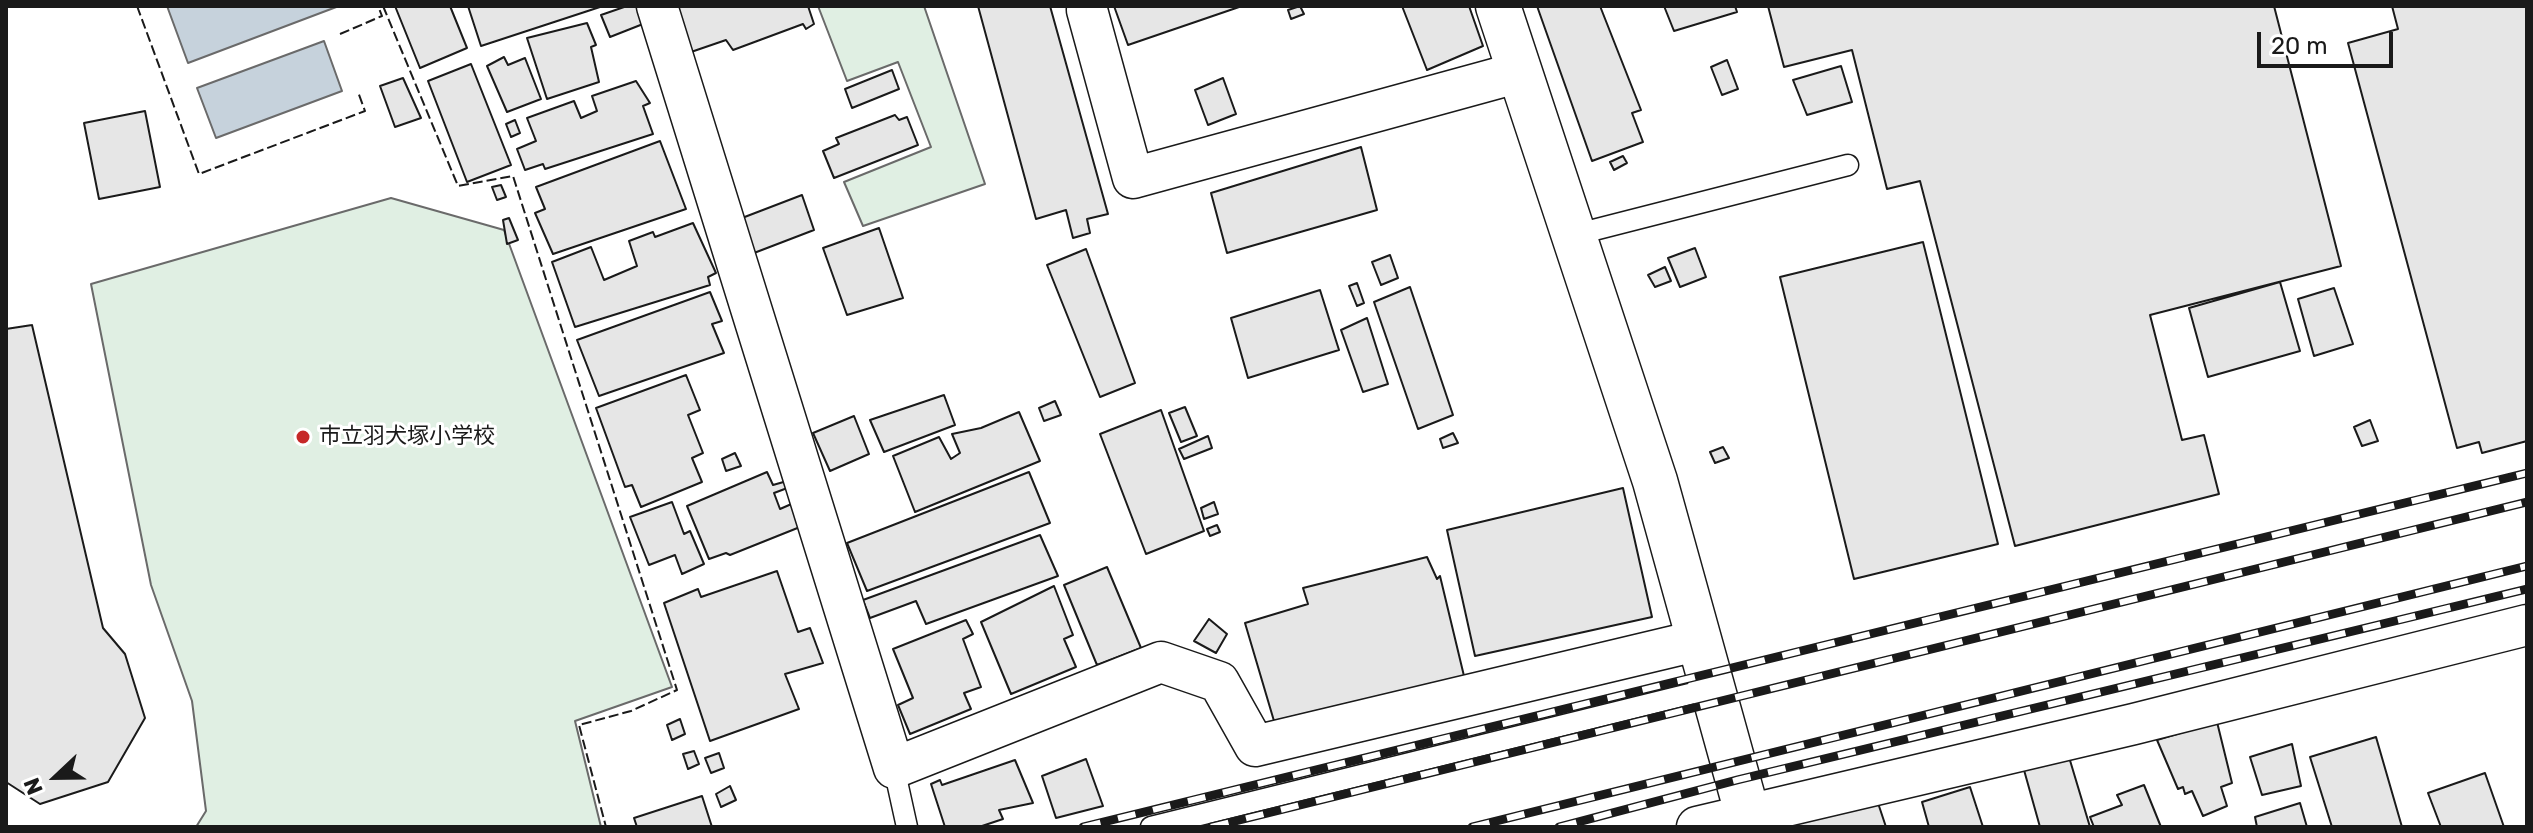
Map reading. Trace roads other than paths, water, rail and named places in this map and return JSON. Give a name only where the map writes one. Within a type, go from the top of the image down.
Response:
[{"type":"street","points":[[657,6],[894,768],[1161,662],[1219,682],[1255,746],[1700,640]]},
{"type":"street","points":[[1498,6],[1655,481],[1750,821]]},
{"type":"street","points":[[1087,10],[1133,178],[1520,72]]},
{"type":"street","points":[[1697,827],[1750,821],[2527,625]]},
{"type":"lane","points":[[1574,235],[1848,165]]},
{"type":"lane","points":[[1151,827],[1714,688]]},
{"type":"lane","points":[[894,768],[907,827]]},
{"type":"railway","points":[[1083,827],[2527,473]]},
{"type":"railway","points":[[1211,827],[2527,502]]},
{"type":"railway","points":[[1472,827],[2527,566]]},
{"type":"railway","points":[[1559,827],[1737,780],[2527,589]]},
{"type":"place","name":"市立羽犬塚小学校","points":[[303,437]]}]
